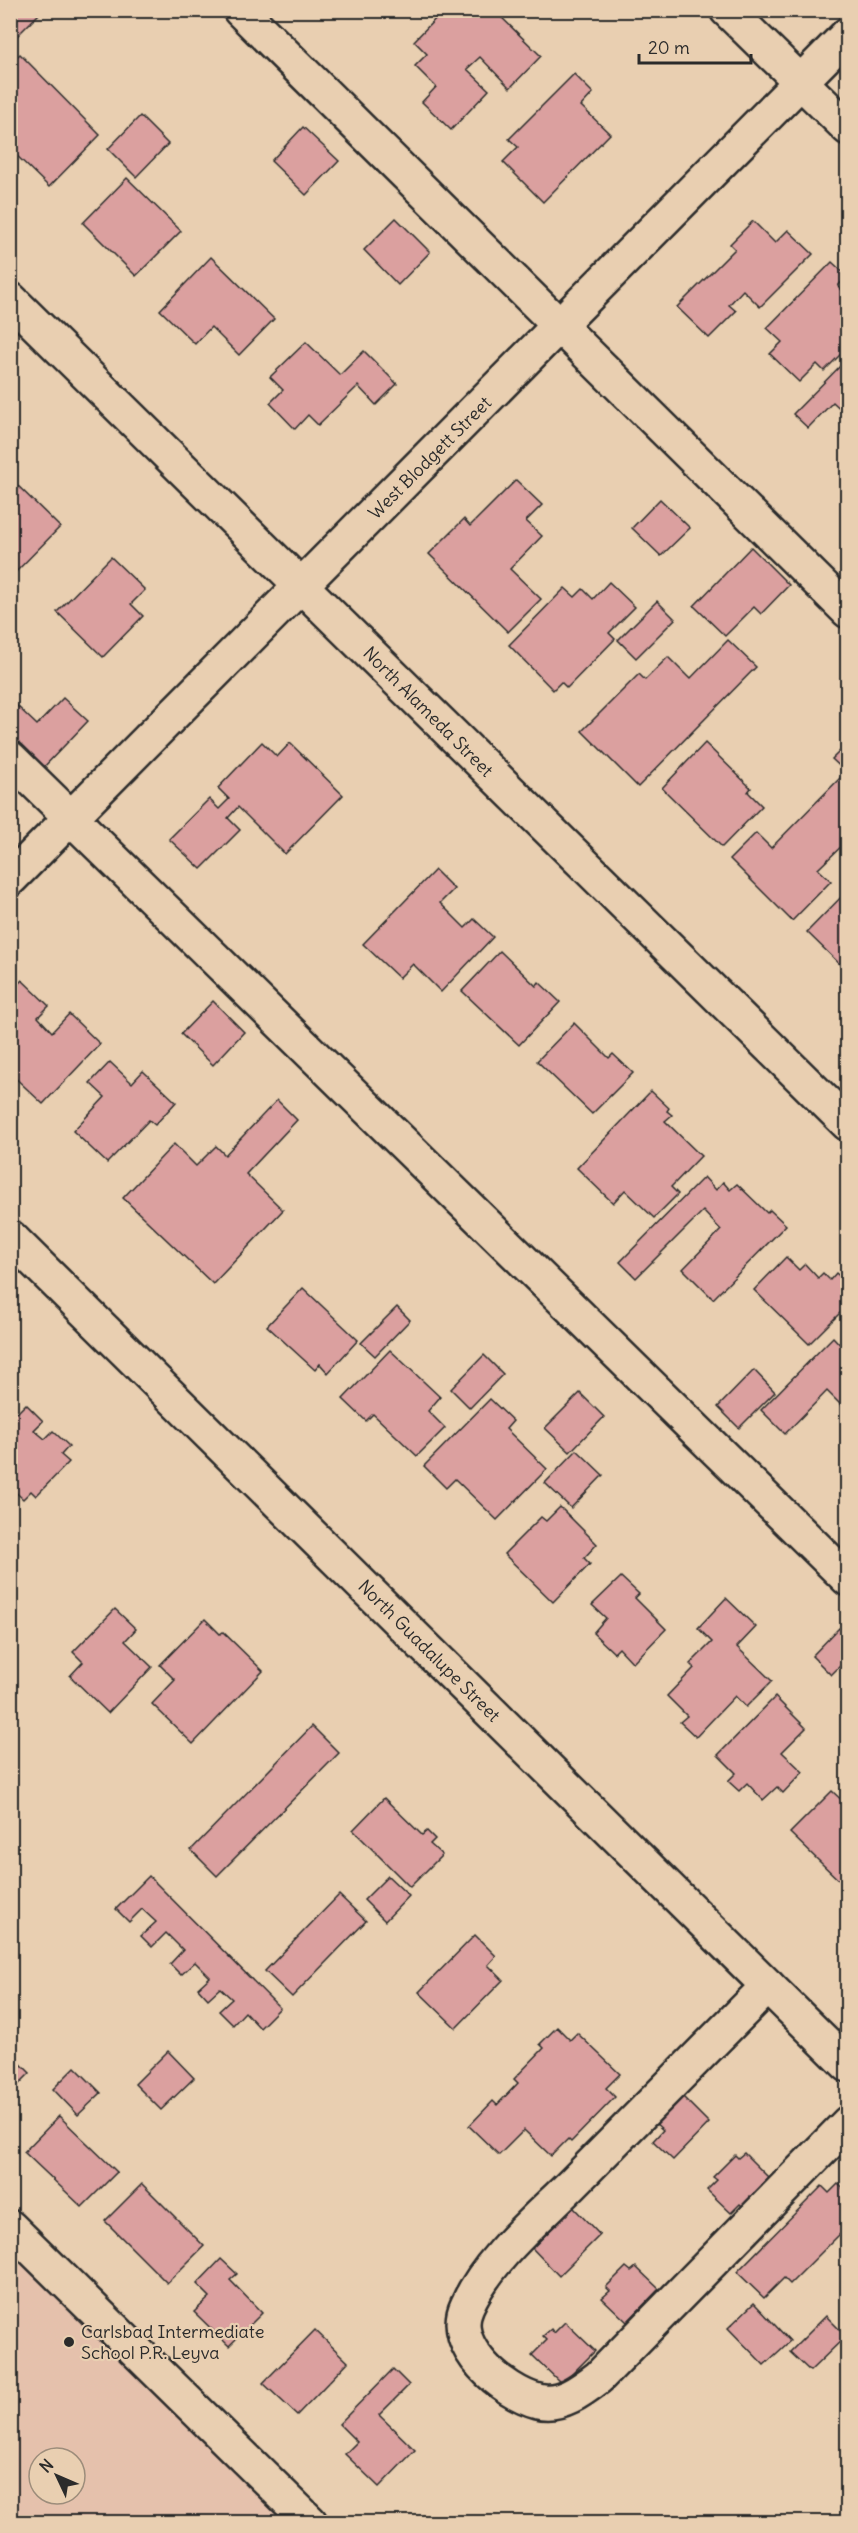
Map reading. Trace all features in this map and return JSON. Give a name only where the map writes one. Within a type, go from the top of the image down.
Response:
[{"type":"street","points":[[240,10],[848,611]]},
{"type":"street","points":[[727,10],[848,128]]},
{"type":"street","name":"West Blodgett Street","points":[[10,879],[561,326],[848,34]]},
{"type":"street","name":"North Alameda Street","points":[[10,299],[848,1124]]},
{"type":"street","points":[[10,758],[848,1579]]},
{"type":"street","name":"North Guadalupe Street","points":[[10,1237],[848,2065]]},
{"type":"street","points":[[768,1986],[508,2248],[466,2307],[464,2334],[472,2355],[490,2374],[538,2401],[554,2401],[576,2394],[599,2377],[848,2123]]},
{"type":"street","points":[[10,2227],[310,2523]]},
{"type":"shaded area","name":"Carlsbad Intermediate School P.R. Leyva","points":[[11,2227],[310,2522],[11,2522]]},
{"type":"building","points":[[10,10],[43,10],[10,43]]},
{"type":"building","points":[[444,10],[452,14],[455,10],[494,10],[541,56],[510,88],[480,57],[467,69],[489,90],[451,130],[422,102],[436,87],[415,66],[427,54],[414,41]]},
{"type":"building","points":[[20,54],[100,135],[49,187],[10,149],[10,63]]},
{"type":"building","points":[[574,74],[593,93],[581,106],[610,134],[543,202],[503,162],[518,147],[509,139]]},
{"type":"building","points":[[140,116],[168,144],[136,177],[108,149]]},
{"type":"building","points":[[303,127],[339,161],[306,195],[271,161]]},
{"type":"building","points":[[127,178],[181,231],[136,276],[83,223]]},
{"type":"building","points":[[396,218],[430,252],[398,285],[364,250]]},
{"type":"building","points":[[753,221],[775,243],[788,230],[813,254],[760,307],[743,290],[729,305],[736,311],[709,338],[677,307],[735,249],[730,244]]},
{"type":"building","points":[[211,257],[274,319],[239,355],[211,327],[195,344],[160,310]]},
{"type":"building","points":[[832,262],[847,276],[838,286],[848,296],[848,347],[824,371],[817,364],[799,382],[770,354],[782,342],[767,328]]},
{"type":"building","points":[[306,342],[340,375],[364,351],[397,384],[376,405],[358,386],[318,425],[308,415],[295,429],[270,403],[283,390],[270,377]]},
{"type":"building","points":[[848,358],[848,416],[833,402],[808,428],[793,414]]},
{"type":"building","points":[[10,480],[60,527],[10,578]]},
{"type":"building","points":[[516,480],[542,505],[526,521],[542,536],[510,569],[541,599],[508,632],[429,554],[464,519],[470,526]]},
{"type":"building","points":[[660,499],[690,528],[661,556],[632,528]]},
{"type":"building","points":[[751,547],[789,585],[761,614],[754,607],[725,636],[694,606]]},
{"type":"building","points":[[111,557],[145,590],[131,604],[143,616],[103,657],[57,612]]},
{"type":"building","points":[[609,582],[635,607],[609,633],[615,639],[567,688],[561,682],[553,690],[509,645],[565,588],[575,597],[583,589],[593,599]]},
{"type":"building","points":[[657,601],[675,619],[636,658],[618,640]]},
{"type":"building","points":[[728,640],[756,667],[638,787],[582,731],[639,674],[645,680],[668,657],[690,679]]},
{"type":"building","points":[[63,698],[88,721],[41,770],[10,741],[10,709],[15,704],[37,725]]},
{"type":"building","points":[[262,742],[277,757],[290,743],[343,795],[285,854],[238,807],[228,818],[240,830],[201,869],[169,839],[209,799],[219,809],[229,799],[218,788]]},
{"type":"building","points":[[705,743],[751,788],[748,792],[762,806],[722,847],[662,788]]},
{"type":"building","points":[[848,743],[848,774],[832,759]]},
{"type":"building","points":[[842,776],[848,782],[848,840],[818,869],[831,881],[792,921],[730,859],[756,833],[771,848]]},
{"type":"building","points":[[435,870],[454,889],[440,903],[465,928],[474,919],[493,937],[441,992],[413,964],[399,978],[363,944]]},
{"type":"building","points":[[848,890],[848,972],[807,932]]},
{"type":"building","points":[[500,951],[536,986],[539,982],[560,1002],[519,1045],[462,991]]},
{"type":"building","points":[[22,980],[49,1006],[38,1017],[52,1032],[69,1014],[100,1044],[43,1104],[10,1073],[10,992]]},
{"type":"building","points":[[213,1001],[244,1032],[213,1065],[181,1034]]},
{"type":"building","points":[[574,1023],[609,1058],[613,1054],[633,1073],[592,1114],[537,1061]]},
{"type":"building","points":[[110,1062],[132,1083],[143,1071],[176,1102],[155,1125],[149,1120],[107,1163],[73,1131],[105,1097],[90,1083]]},
{"type":"building","points":[[651,1091],[669,1108],[667,1111],[672,1115],[665,1121],[701,1156],[671,1187],[678,1194],[654,1218],[625,1190],[613,1203],[577,1168]]},
{"type":"building","points":[[277,1100],[297,1120],[246,1174],[283,1210],[213,1284],[123,1198],[174,1144],[196,1166],[216,1146],[225,1155]]},
{"type":"building","points":[[704,1177],[716,1190],[723,1182],[730,1190],[737,1184],[767,1213],[770,1210],[786,1225],[713,1299],[683,1269],[721,1230],[703,1211],[636,1278],[620,1262]]},
{"type":"building","points":[[786,1257],[799,1270],[805,1264],[818,1278],[823,1273],[830,1280],[836,1273],[848,1284],[848,1305],[809,1344],[754,1290]]},
{"type":"building","points":[[303,1288],[358,1340],[328,1373],[320,1364],[315,1370],[267,1326]]},
{"type":"building","points":[[397,1307],[410,1320],[375,1356],[361,1343]]},
{"type":"building","points":[[833,1337],[845,1350],[848,1347],[848,1412],[827,1391],[785,1434],[761,1410]]},
{"type":"building","points":[[390,1350],[440,1397],[428,1411],[445,1428],[417,1456],[373,1414],[366,1421],[343,1399]]},
{"type":"building","points":[[484,1355],[503,1374],[470,1408],[451,1389]]},
{"type":"building","points":[[754,1370],[775,1392],[739,1428],[718,1407]]},
{"type":"building","points":[[580,1393],[604,1417],[570,1452],[545,1428]]},
{"type":"building","points":[[490,1399],[513,1421],[506,1429],[547,1469],[497,1520],[455,1479],[446,1488],[424,1466]]},
{"type":"building","points":[[26,1404],[43,1421],[34,1430],[45,1439],[53,1431],[69,1446],[61,1455],[69,1462],[36,1496],[31,1491],[23,1499],[10,1487],[10,1408],[17,1413]]},
{"type":"building","points":[[577,1450],[603,1475],[571,1508],[545,1483]]},
{"type":"building","points":[[560,1507],[597,1544],[584,1558],[590,1564],[553,1602],[504,1554],[541,1517],[546,1521]]},
{"type":"building","points":[[621,1577],[639,1594],[635,1598],[666,1629],[633,1663],[619,1648],[614,1653],[593,1633],[606,1618],[592,1605]]},
{"type":"building","points":[[726,1598],[756,1627],[737,1647],[772,1681],[746,1707],[735,1696],[696,1737],[680,1722],[687,1716],[667,1696],[694,1668],[690,1664],[712,1642],[698,1628]]},
{"type":"building","points":[[115,1609],[136,1629],[125,1641],[152,1667],[108,1713],[70,1676],[83,1662],[73,1652]]},
{"type":"building","points":[[205,1619],[220,1634],[223,1632],[263,1671],[193,1744],[152,1704],[175,1680],[160,1665]]},
{"type":"building","points":[[839,1628],[848,1637],[848,1658],[831,1675],[812,1656]]},
{"type":"building","points":[[775,1697],[806,1728],[782,1752],[803,1772],[783,1793],[777,1787],[763,1800],[747,1783],[739,1791],[728,1781],[736,1773],[718,1755]]},
{"type":"building","points":[[312,1726],[339,1753],[217,1876],[191,1850]]},
{"type":"building","points":[[832,1791],[848,1806],[848,1889],[790,1833]]},
{"type":"building","points":[[384,1798],[422,1835],[427,1831],[435,1839],[430,1844],[442,1855],[410,1887],[353,1830]]},
{"type":"building","points":[[149,1876],[280,2008],[260,2028],[245,2012],[233,2025],[219,2011],[232,1999],[220,1988],[208,1999],[198,1988],[210,1977],[195,1962],[181,1975],[170,1964],[183,1950],[166,1933],[152,1947],[141,1936],[156,1922],[142,1909],[129,1922],[116,1909]]},
{"type":"building","points":[[388,1876],[409,1896],[385,1921],[364,1900]]},
{"type":"building","points":[[339,1895],[366,1921],[292,1997],[265,1971]]},
{"type":"building","points":[[475,1935],[496,1956],[488,1965],[503,1980],[456,2028],[419,1992]]},
{"type":"building","points":[[557,2027],[570,2040],[577,2033],[620,2074],[606,2088],[615,2097],[571,2142],[568,2139],[551,2156],[524,2130],[499,2155],[469,2126],[493,2101],[497,2105],[518,2083],[514,2079],[544,2048],[540,2044]]},
{"type":"building","points":[[168,2051],[194,2078],[161,2110],[135,2084]]},
{"type":"building","points":[[10,2053],[30,2073],[10,2093]]},
{"type":"building","points":[[75,2067],[101,2093],[78,2115],[53,2089]]},
{"type":"building","points":[[680,2094],[709,2123],[673,2160],[653,2141],[663,2130],[654,2122]]},
{"type":"building","points":[[59,2116],[117,2172],[82,2207],[24,2152]]},
{"type":"building","points":[[744,2153],[770,2179],[743,2207],[740,2204],[731,2213],[707,2190],[717,2180],[713,2177],[735,2155],[738,2158]]},
{"type":"building","points":[[142,2184],[204,2246],[167,2283],[105,2221]]},
{"type":"building","points":[[838,2184],[848,2193],[848,2226],[790,2284],[784,2278],[764,2298],[737,2272],[822,2186],[829,2193]]},
{"type":"building","points":[[573,2207],[600,2235],[559,2276],[532,2248]]},
{"type":"building","points":[[221,2259],[237,2274],[230,2280],[262,2313],[229,2346],[194,2312],[210,2297],[197,2284]]},
{"type":"building","points":[[626,2267],[631,2271],[636,2267],[659,2289],[627,2322],[602,2298],[610,2291],[606,2287]]},
{"type":"building","points":[[754,2303],[790,2341],[764,2365],[728,2328]]},
{"type":"building","points":[[826,2316],[846,2336],[810,2371],[790,2352]]},
{"type":"building","points":[[565,2322],[595,2351],[562,2384],[532,2355],[547,2340],[543,2336],[551,2329],[554,2333]]},
{"type":"building","points":[[315,2330],[348,2362],[297,2415],[263,2383]]},
{"type":"building","points":[[393,2369],[409,2385],[379,2415],[415,2450],[379,2487],[345,2454],[357,2442],[339,2424]]},
{"type":"place","name":"Carlsbad Intermediate School P.R. Leyva","points":[[69,2342]]}]
